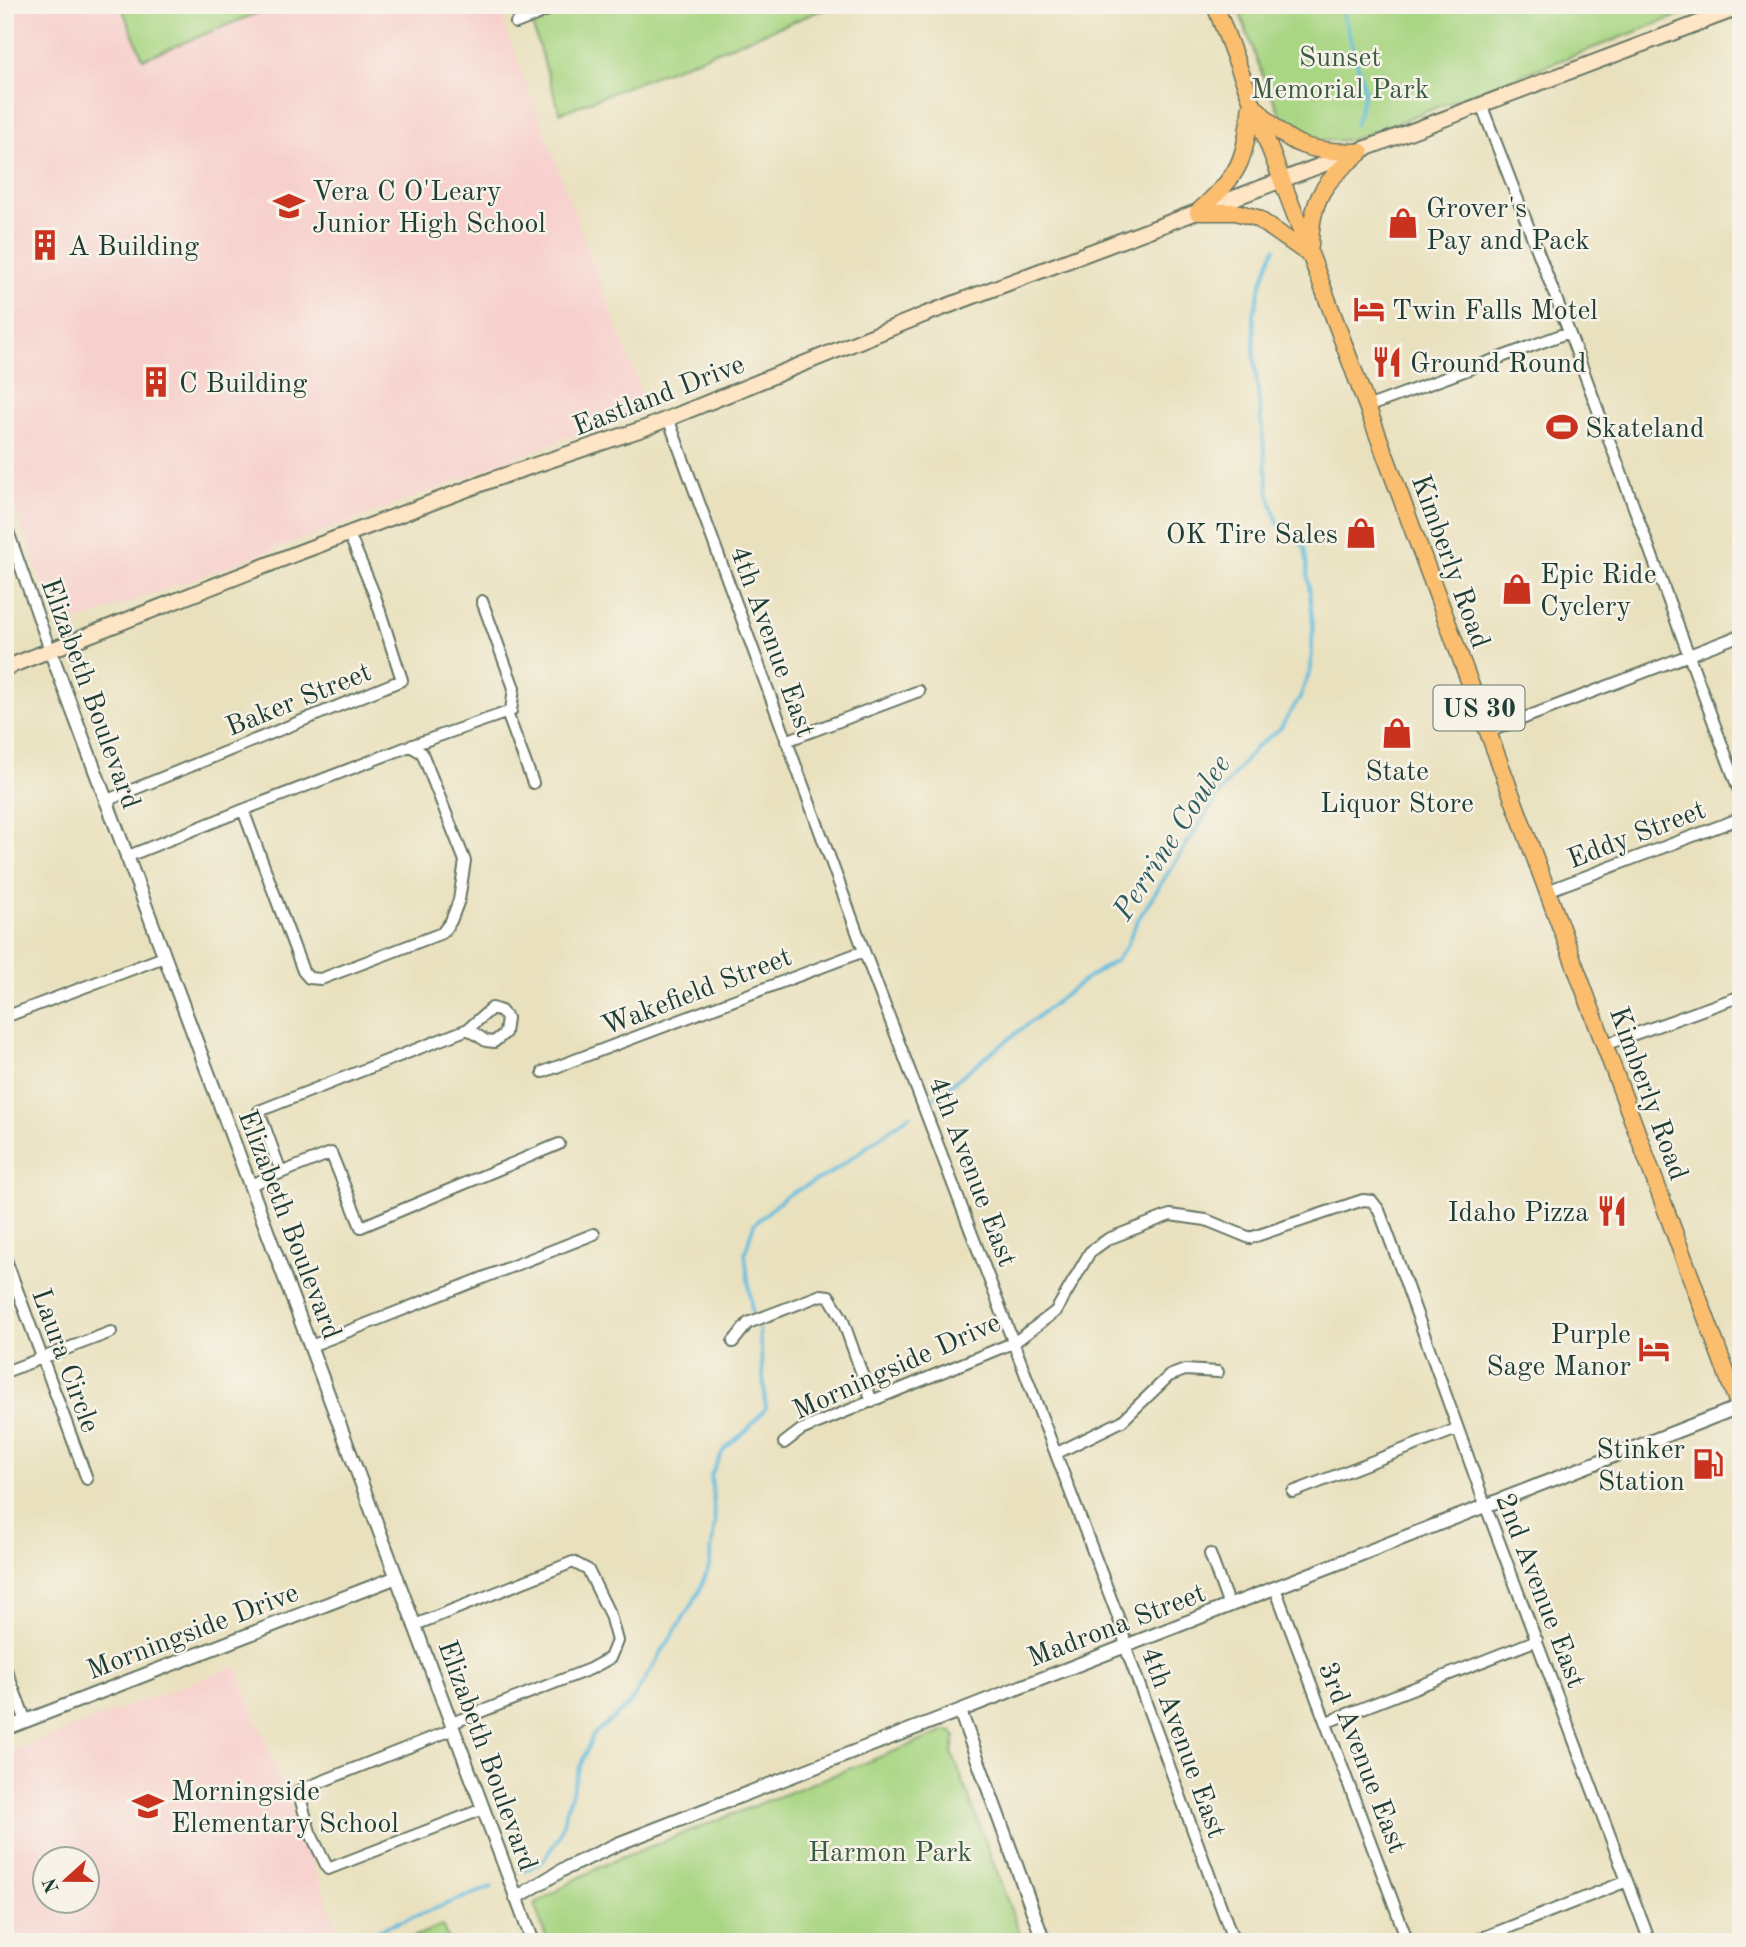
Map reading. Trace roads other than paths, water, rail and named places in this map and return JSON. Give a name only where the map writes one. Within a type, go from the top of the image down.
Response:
[{"type":"main road","name":"Kimberly Road","points":[[1215,5],[1740,1408]]},
{"type":"main road","name":"Eastland Drive","points":[[5,668],[494,479],[667,418],[926,314],[1741,7]]},
{"type":"main road","points":[[1251,103],[1270,124],[1309,149],[1361,152]]},
{"type":"main road","points":[[1198,212],[1220,192],[1238,170],[1246,147],[1251,103]]},
{"type":"main road","points":[[1310,255],[1311,227],[1319,195],[1328,181],[1361,152]]},
{"type":"main road","points":[[1198,212],[1236,212],[1257,218],[1310,255]]},
{"type":"street","points":[[516,23],[560,5]]},
{"type":"street","points":[[1481,104],[1569,332],[1741,796]]},
{"type":"street","points":[[1367,407],[1569,332]]},
{"type":"street","name":"4th Avenue East","points":[[667,418],[864,951],[1123,1630],[1125,1646],[1234,1942]]},
{"type":"street","name":"Elizabeth Boulevard","points":[[5,523],[126,858],[533,1942]]},
{"type":"street","name":"Baker Street","points":[[105,801],[402,680],[375,596],[349,534]]},
{"type":"street","points":[[126,858],[410,746],[511,711],[514,688],[482,601]]},
{"type":"street","points":[[1488,732],[1741,635]]},
{"type":"street","points":[[786,741],[919,691]]},
{"type":"street","points":[[507,713],[533,783]]},
{"type":"street","points":[[243,810],[303,971],[309,978],[321,979],[442,933],[451,921],[459,900],[465,861],[422,752],[410,746]]},
{"type":"street","name":"Eddy Street","points":[[1547,891],[1741,818]]},
{"type":"street","name":"Wakefield Street","points":[[543,1072],[864,951]]},
{"type":"street","points":[[5,1017],[164,957]]},
{"type":"street","points":[[1604,1045],[1741,996]]},
{"type":"street","points":[[281,1172],[258,1111],[468,1029]]},
{"type":"street","points":[[250,1185],[331,1153],[361,1227],[559,1144]]},
{"type":"street","name":"Morningside Drive","points":[[784,1443],[801,1430],[1015,1342],[1056,1311],[1090,1252],[1108,1239],[1170,1215],[1206,1220],[1250,1238],[1363,1200],[1372,1201],[1379,1210],[1395,1254]]},
{"type":"street","points":[[311,1346],[594,1234]]},
{"type":"street","name":"2nd Avenue East","points":[[1395,1254],[1457,1429],[1650,1942]]},
{"type":"street","name":"Laura Circle","points":[[5,1257],[88,1479]]},
{"type":"street","points":[[733,1342],[748,1323],[821,1294],[829,1296],[842,1318],[872,1402]]},
{"type":"street","points":[[5,1372],[111,1332]]},
{"type":"street","points":[[1057,1453],[1122,1421],[1169,1376],[1185,1370],[1218,1372]]},
{"type":"street","name":"Madrona Street","points":[[516,1898],[564,1869],[620,1843],[1740,1408]]},
{"type":"street","points":[[1293,1492],[1457,1429]]},
{"type":"street","points":[[1210,1554],[1229,1606]]},
{"type":"street","points":[[415,1625],[573,1562],[588,1570],[610,1615],[617,1642],[610,1658],[590,1669],[298,1791],[310,1832],[328,1869],[484,1809]]},
{"type":"street","name":"Morningside Drive","points":[[5,1729],[397,1577]]},
{"type":"street","name":"3rd Avenue East","points":[[1275,1588],[1408,1942]]},
{"type":"street","points":[[1327,1722],[1537,1640]]},
{"type":"street","points":[[5,1667],[26,1721]]},
{"type":"street","points":[[960,1711],[1044,1942]]},
{"type":"street","points":[[1472,1942],[1627,1881]]},
{"type":"waterway","name":"Perrine Coulee","points":[[1341,5],[1365,92],[1355,125]]},
{"type":"waterway","name":"Perrine Coulee","points":[[932,1099],[1083,981],[1116,960],[1126,947],[1137,921],[1221,791],[1256,747],[1280,729],[1300,697],[1311,669],[1313,625],[1305,548],[1278,524],[1269,494],[1254,355],[1254,313],[1262,281],[1275,248]]},
{"type":"waterway","name":"Perrine Coulee","points":[[752,1312],[745,1253],[754,1224],[786,1196],[831,1173],[910,1115]]},
{"type":"waterway","name":"Perrine Coulee","points":[[524,1871],[543,1861],[559,1837],[577,1774],[593,1735],[629,1705],[698,1594],[709,1567],[715,1523],[711,1475],[724,1449],[746,1431],[766,1408],[759,1330]]},
{"type":"waterway","name":"Perrine Coulee","points":[[346,1942],[492,1887]]},
{"type":"place","name":"Vera C O'Leary Junior High School","points":[[289,206]]},
{"type":"place","name":"Grover's Pay and Pack","points":[[1403,223]]},
{"type":"place","name":"A Building","points":[[45,245]]},
{"type":"place","name":"Twin Falls Motel","points":[[1369,309]]},
{"type":"place","name":"Ground Round","points":[[1387,362]]},
{"type":"place","name":"C Building","points":[[156,382]]},
{"type":"place","name":"Skateland","points":[[1562,427]]},
{"type":"place","name":"OK Tire Sales","points":[[1361,533]]},
{"type":"place","name":"Epic Ride Cyclery","points":[[1517,589]]},
{"type":"place","name":"State Liquor Store","points":[[1397,733]]},
{"type":"place","name":"Idaho Pizza","points":[[1612,1211]]},
{"type":"place","name":"Purple Sage Manor","points":[[1654,1349]]},
{"type":"place","name":"Stinker Station","points":[[1708,1464]]},
{"type":"place","name":"Morningside Elementary School","points":[[148,1806]]},
{"type":"park label","name":"Sunset Memorial Park","points":[[1340,72]]},
{"type":"park label","name":"Harmon Park","points":[[890,1851]]}]
